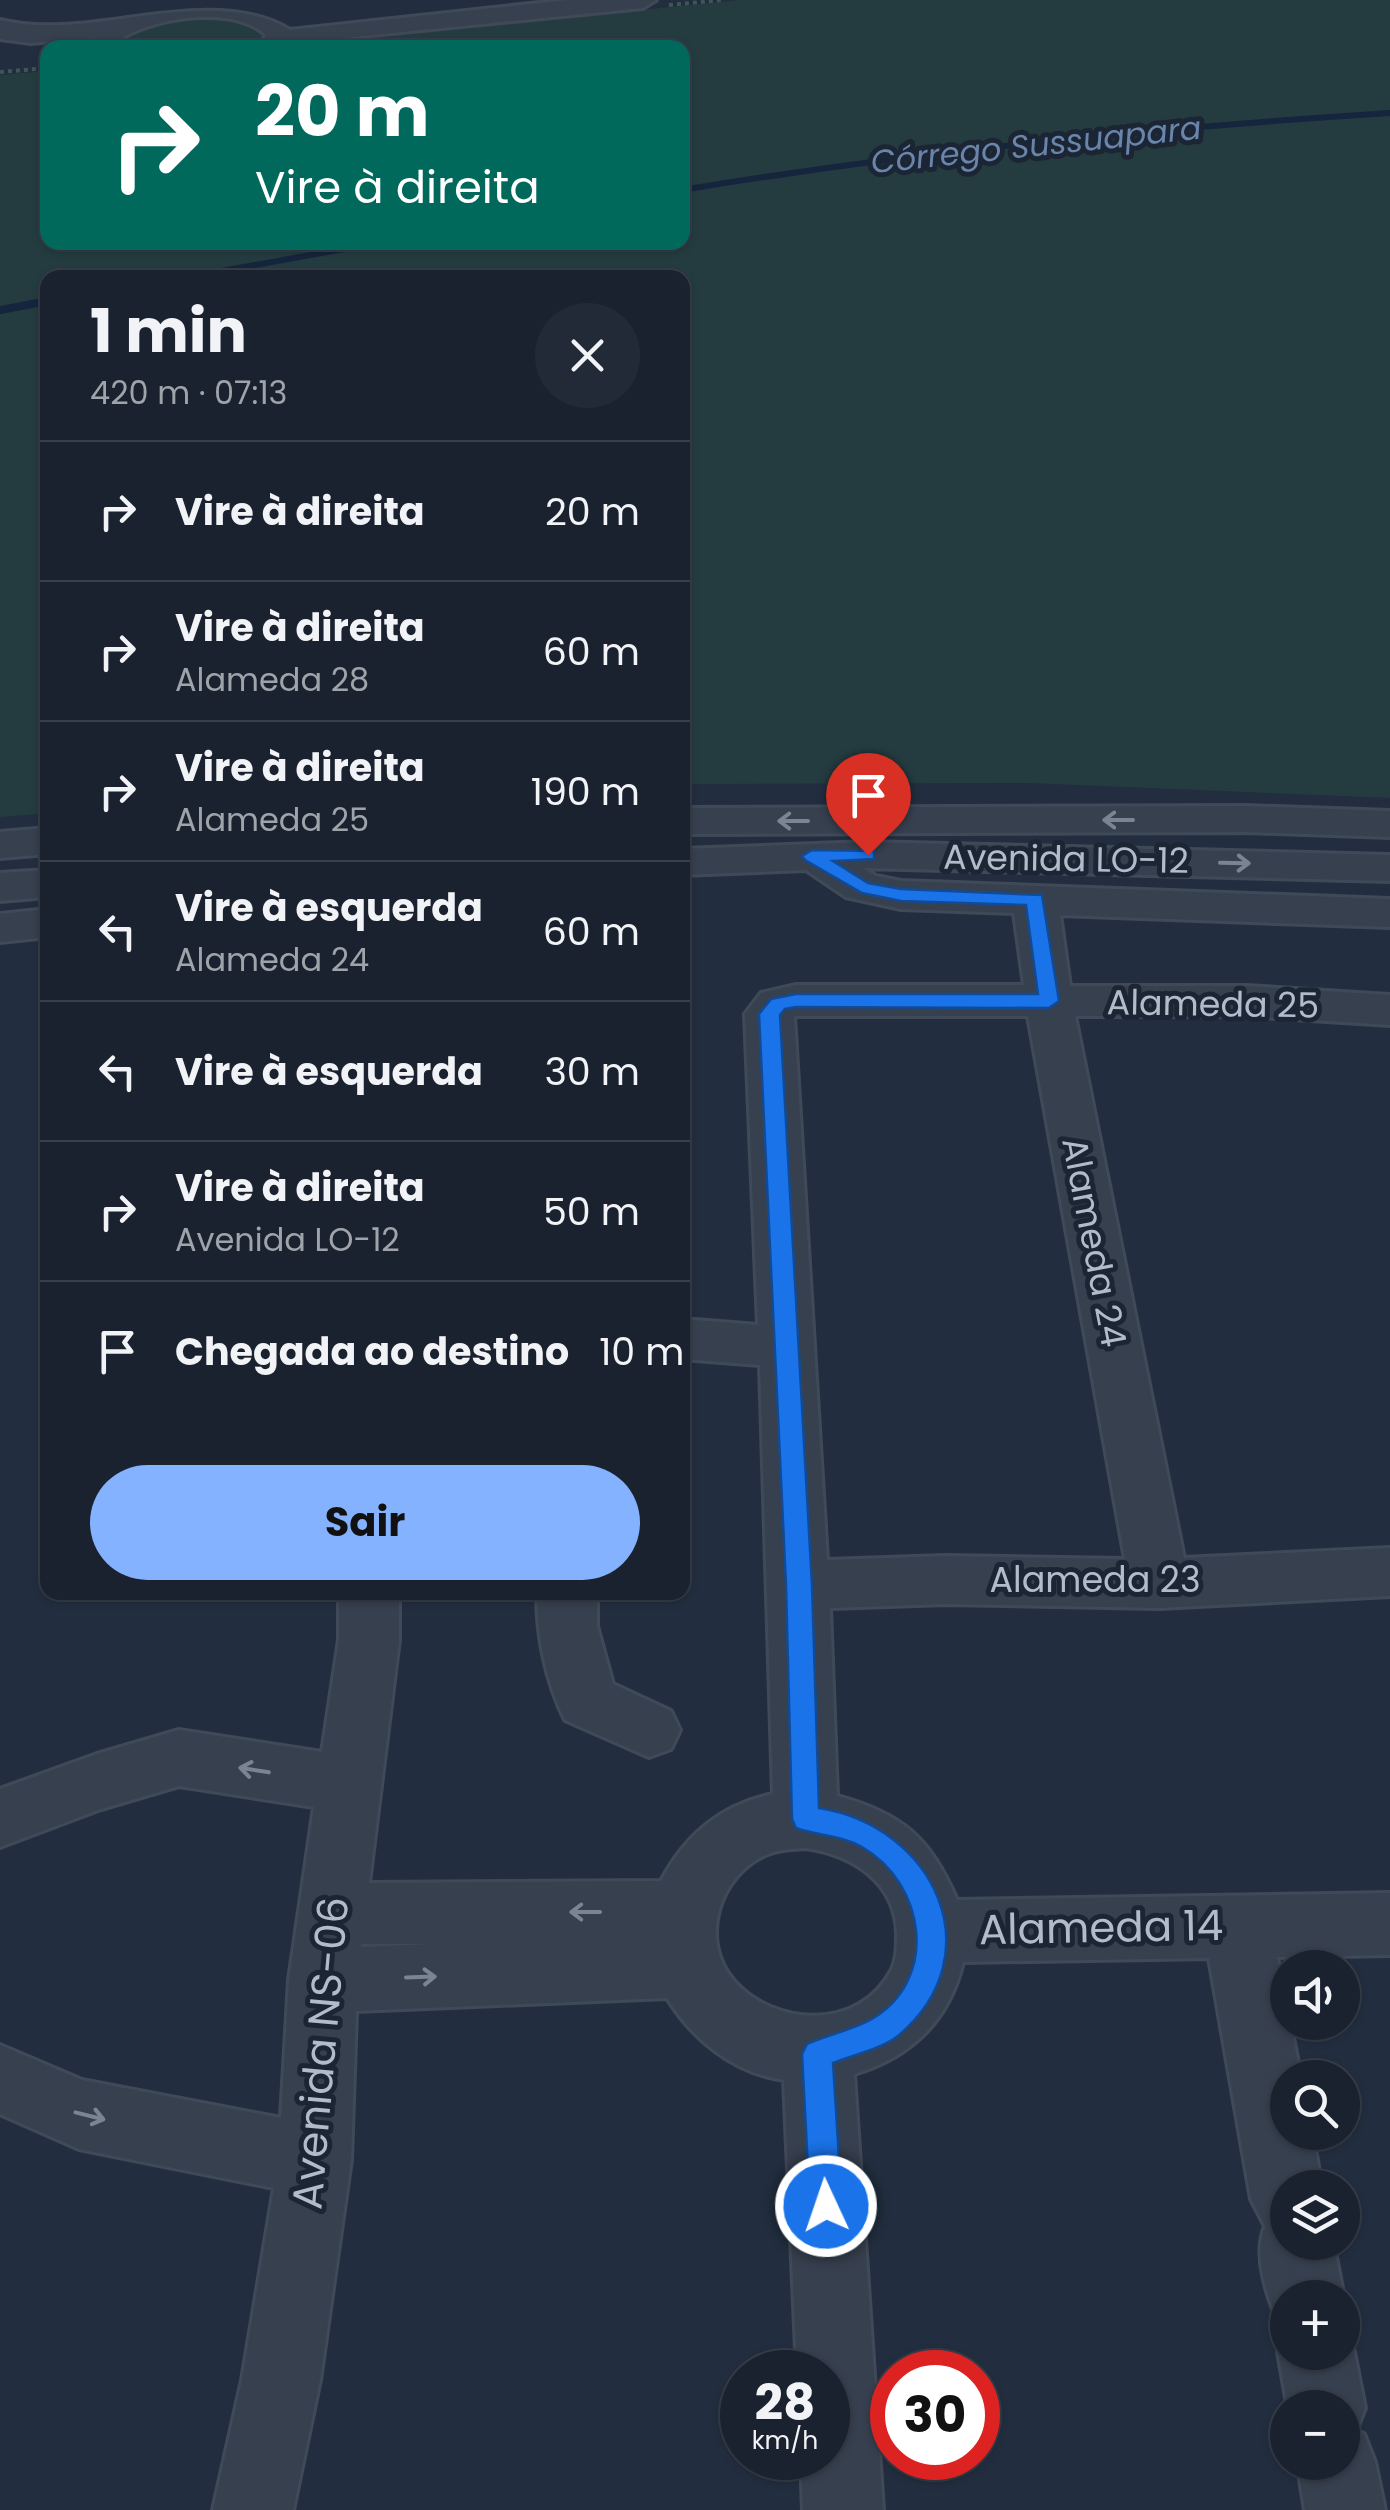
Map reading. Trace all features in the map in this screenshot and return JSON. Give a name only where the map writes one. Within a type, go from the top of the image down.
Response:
[{"type":"street","points":[[85,40],[111,37],[147,8],[207,4],[259,16],[312,19],[506,0]]},
{"type":"street","points":[[289,40],[312,34],[643,0]]},
{"type":"street","points":[[259,16],[277,28],[275,40]]},
{"type":"street","points":[[0,28],[5,34],[111,37]]},
{"type":"street","points":[[0,50],[40,45]]},
{"type":"street","name":"Avenida LO-12","points":[[690,820],[1246,819],[1390,824]]},
{"type":"street","points":[[0,845],[40,842]]},
{"type":"street","points":[[812,856],[862,888],[901,895],[1390,913]]},
{"type":"street","name":"Avenida LO-12","points":[[690,862],[812,856],[1390,868]]},
{"type":"street","points":[[0,887],[40,884]]},
{"type":"street","name":"Alameda 24","points":[[1035,900],[1049,1001],[1159,1584]]},
{"type":"street","points":[[0,928],[40,924]]},
{"type":"street","name":"Alameda 25","points":[[785,1347],[769,1014],[778,1004],[796,1000],[1247,1001],[1388,1015]]},
{"type":"street","points":[[690,1340],[785,1347],[799,1585],[806,1819]]},
{"type":"street","name":"Alameda 23","points":[[799,1585],[946,1580],[1159,1584],[1390,1572]]},
{"type":"street","name":"Avenida NS-06","points":[[253,2510],[281,2380],[314,2160],[324,1980],[369,1640],[370,1600]]},
{"type":"street","points":[[567,1600],[567,1626],[587,1701],[649,1730]]},
{"type":"street","points":[[0,1818],[96,1782],[179,1758],[351,1785]]},
{"type":"street","points":[[806,1819],[837,1824],[873,1839],[904,1863],[924,1895],[933,1931],[929,1968],[912,2002],[883,2029],[818,2054],[766,2044],[731,2026],[704,1999],[684,1939],[697,1875],[724,1846],[758,1827],[806,1819]]},
{"type":"street","points":[[331,1914],[684,1939]]},
{"type":"street","points":[[1237,1924],[1283,2170]]},
{"type":"street","name":"Alameda 14","points":[[933,1931],[1390,1924]]},
{"type":"street","points":[[324,1980],[684,1939]]},
{"type":"street","points":[[818,2054],[843,2510]]},
{"type":"street","points":[[0,2079],[80,2114],[314,2160]]},
{"type":"street","points":[[1339,2480],[1345,2510]]},
{"type":"path","points":[[0,72],[40,69]]},
{"type":"green space","points":[[740,0],[1390,0],[1390,798],[1029,783],[690,784],[690,270],[40,270],[40,814],[0,817],[0,75],[40,72],[40,250],[690,250],[690,40],[347,40]]},
{"type":"green space","points":[[234,15],[268,35],[264,40],[118,40],[156,18]]},
{"type":"waterway","name":"Córrego Sussuapara","points":[[690,189],[1035,142],[1390,113]]},
{"type":"waterway","name":"Córrego Sussuapara","points":[[227,270],[339,250]]},
{"type":"waterway","name":"Córrego Sussuapara","points":[[0,310],[40,302]]},
{"type":"route","points":[[826,2206],[818,2054],[883,2029],[912,2002],[929,1968],[933,1931],[924,1895],[904,1863],[873,1839],[837,1824],[806,1819],[799,1585],[769,1014],[778,1004],[796,1000],[1049,1001],[1035,900],[901,895],[862,888],[812,856],[868,855]]}]
